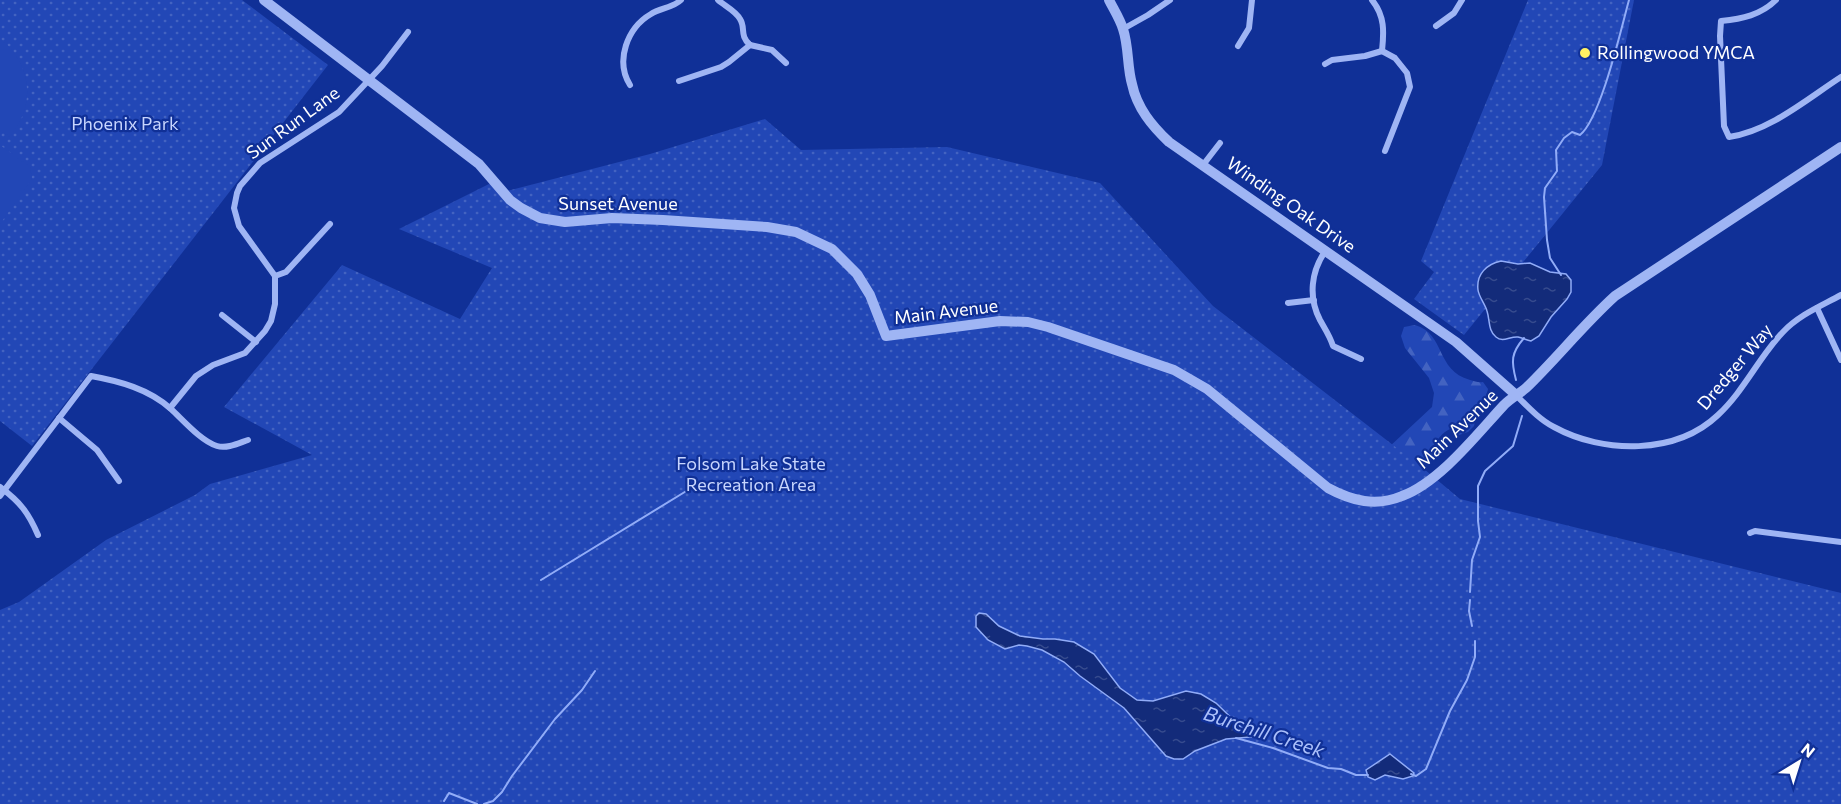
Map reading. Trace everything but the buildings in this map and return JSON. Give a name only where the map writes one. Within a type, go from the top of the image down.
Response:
[{"type":"street","name":"Sunset Avenue","points":[[264,0],[479,164],[510,200],[521,208],[540,218],[565,222],[612,218],[767,227],[796,232],[832,249],[857,274],[870,295],[885,336]]},
{"type":"street","points":[[630,85],[623,68],[628,40],[645,18],[681,0]]},
{"type":"street","points":[[718,0],[739,17],[743,36],[750,45],[772,51],[786,63]]},
{"type":"street","name":"Winding Oak Drive","points":[[1109,0],[1123,29],[1131,83],[1141,109],[1160,134],[1456,342],[1516,395]]},
{"type":"street","points":[[1123,29],[1170,0]]},
{"type":"street","points":[[1238,46],[1249,28],[1252,0]]},
{"type":"street","points":[[1372,0],[1377,5],[1384,22],[1383,51]]},
{"type":"street","points":[[1436,26],[1454,14],[1462,0]]},
{"type":"street","points":[[1776,0],[1772,5],[1756,14],[1738,20],[1721,21],[1724,126],[1729,137],[1742,135],[1783,116],[1841,77]]},
{"type":"street","name":"Sun Run Lane","points":[[275,276],[239,226],[234,208],[237,193],[245,180],[260,164],[333,116],[348,103],[408,32]]},
{"type":"street","points":[[679,81],[721,66],[750,45]]},
{"type":"street","points":[[1325,64],[1332,60],[1383,51],[1395,58],[1407,73],[1410,87],[1385,151]]},
{"type":"street","points":[[1203,165],[1220,143]]},
{"type":"street","name":"Main Avenue","points":[[885,336],[1000,321],[1048,327],[1174,370],[1207,389],[1328,488],[1349,498],[1365,502],[1395,499],[1412,492],[1430,480],[1469,445],[1505,404],[1524,390],[1586,323],[1615,296],[1841,147]]},
{"type":"street","points":[[170,408],[196,376],[213,365],[244,353],[256,342],[265,331],[273,313],[275,276],[286,272],[330,224]]},
{"type":"street","points":[[1326,250],[1314,273],[1314,300],[1318,316],[1333,346],[1361,359]]},
{"type":"street","name":"Dredger Way","points":[[1516,395],[1552,426],[1578,437],[1623,446],[1641,446],[1674,440],[1699,429],[1720,414],[1783,332],[1803,316],[1841,295]]},
{"type":"street","points":[[1288,303],[1314,300]]},
{"type":"street","points":[[1817,308],[1841,360]]},
{"type":"street","points":[[222,315],[256,342]]},
{"type":"street","points":[[38,535],[24,508],[1,491],[91,376],[118,381],[140,389],[170,408],[210,443],[217,446],[225,447],[248,440]]},
{"type":"street","points":[[59,418],[97,450],[119,481]]},
{"type":"street","points":[[1750,533],[1755,531],[1841,542]]},
{"type":"green space","name":"Phoenix Park","points":[[0,0],[242,0],[328,65],[32,446],[0,421]]},
{"type":"green space","points":[[1528,0],[1634,0],[1602,165],[1464,335],[1414,299],[1434,272],[1421,261]]},
{"type":"green space","points":[[0,39],[20,62],[26,81],[24,112],[10,137],[0,130]]},
{"type":"green space","name":"Folsom Lake State Recreation Area","points":[[765,119],[801,150],[947,147],[1100,183],[1213,306],[1460,499],[1841,593],[1841,804],[0,804],[0,610],[19,602],[106,540],[195,495],[210,484],[312,455],[224,407],[342,265],[460,319],[492,268],[399,229],[493,182],[503,192],[650,154]]},
{"type":"green space","points":[[0,145],[30,167],[32,179],[0,224]]},
{"type":"green space","points":[[1415,325],[1432,336],[1451,368],[1470,380],[1483,382],[1488,389],[1484,406],[1476,417],[1474,426],[1468,432],[1459,435],[1450,429],[1445,432],[1430,450],[1417,478],[1388,448],[1432,407],[1434,393],[1429,378],[1405,348],[1401,336],[1404,327]]},
{"type":"water","points":[[1501,261],[1518,264],[1530,263],[1550,272],[1566,274],[1571,280],[1571,292],[1567,299],[1551,317],[1539,336],[1531,341],[1518,337],[1499,339],[1490,329],[1478,284],[1484,271]]},
{"type":"water","points":[[979,613],[986,614],[999,626],[1020,636],[1074,642],[1094,654],[1120,688],[1137,700],[1153,701],[1186,691],[1201,694],[1216,703],[1251,737],[1226,739],[1195,751],[1183,759],[1166,756],[1124,708],[1064,662],[1042,650],[1019,645],[1005,649],[988,640],[976,627],[976,616]]},
{"type":"water","points":[[1390,754],[1414,773],[1413,776],[1403,779],[1385,775],[1375,780],[1368,777],[1366,770]]},
{"type":"waterway","name":"Burchill Creek","points":[[1561,275],[1550,258],[1545,188],[1557,171],[1556,150],[1564,138],[1572,132],[1580,135],[1588,126],[1595,111],[1603,92],[1629,0]]},
{"type":"waterway","name":"Burchill Creek","points":[[1516,380],[1513,358],[1524,338]]},
{"type":"waterway","points":[[1470,592],[1472,560],[1480,537],[1478,486],[1485,471],[1513,446],[1522,416]]},
{"type":"waterway","name":"Burchill Creek","points":[[541,580],[688,490]]},
{"type":"waterway","points":[[1470,600],[1469,611],[1472,626]]},
{"type":"waterway","name":"Burchill Creek","points":[[1411,774],[1416,776],[1426,769],[1450,711],[1467,680],[1475,657],[1475,641]]},
{"type":"waterway","points":[[484,804],[493,801],[502,792],[555,719],[582,690],[595,671]]},
{"type":"waterway","name":"Burchill Creek","points":[[1236,738],[1273,748],[1328,768],[1341,769],[1356,775],[1368,775]]},
{"type":"waterway","points":[[444,801],[449,793],[477,804]]},
{"type":"place","name":"Rollingwood YMCA","points":[[1585,53]]}]
